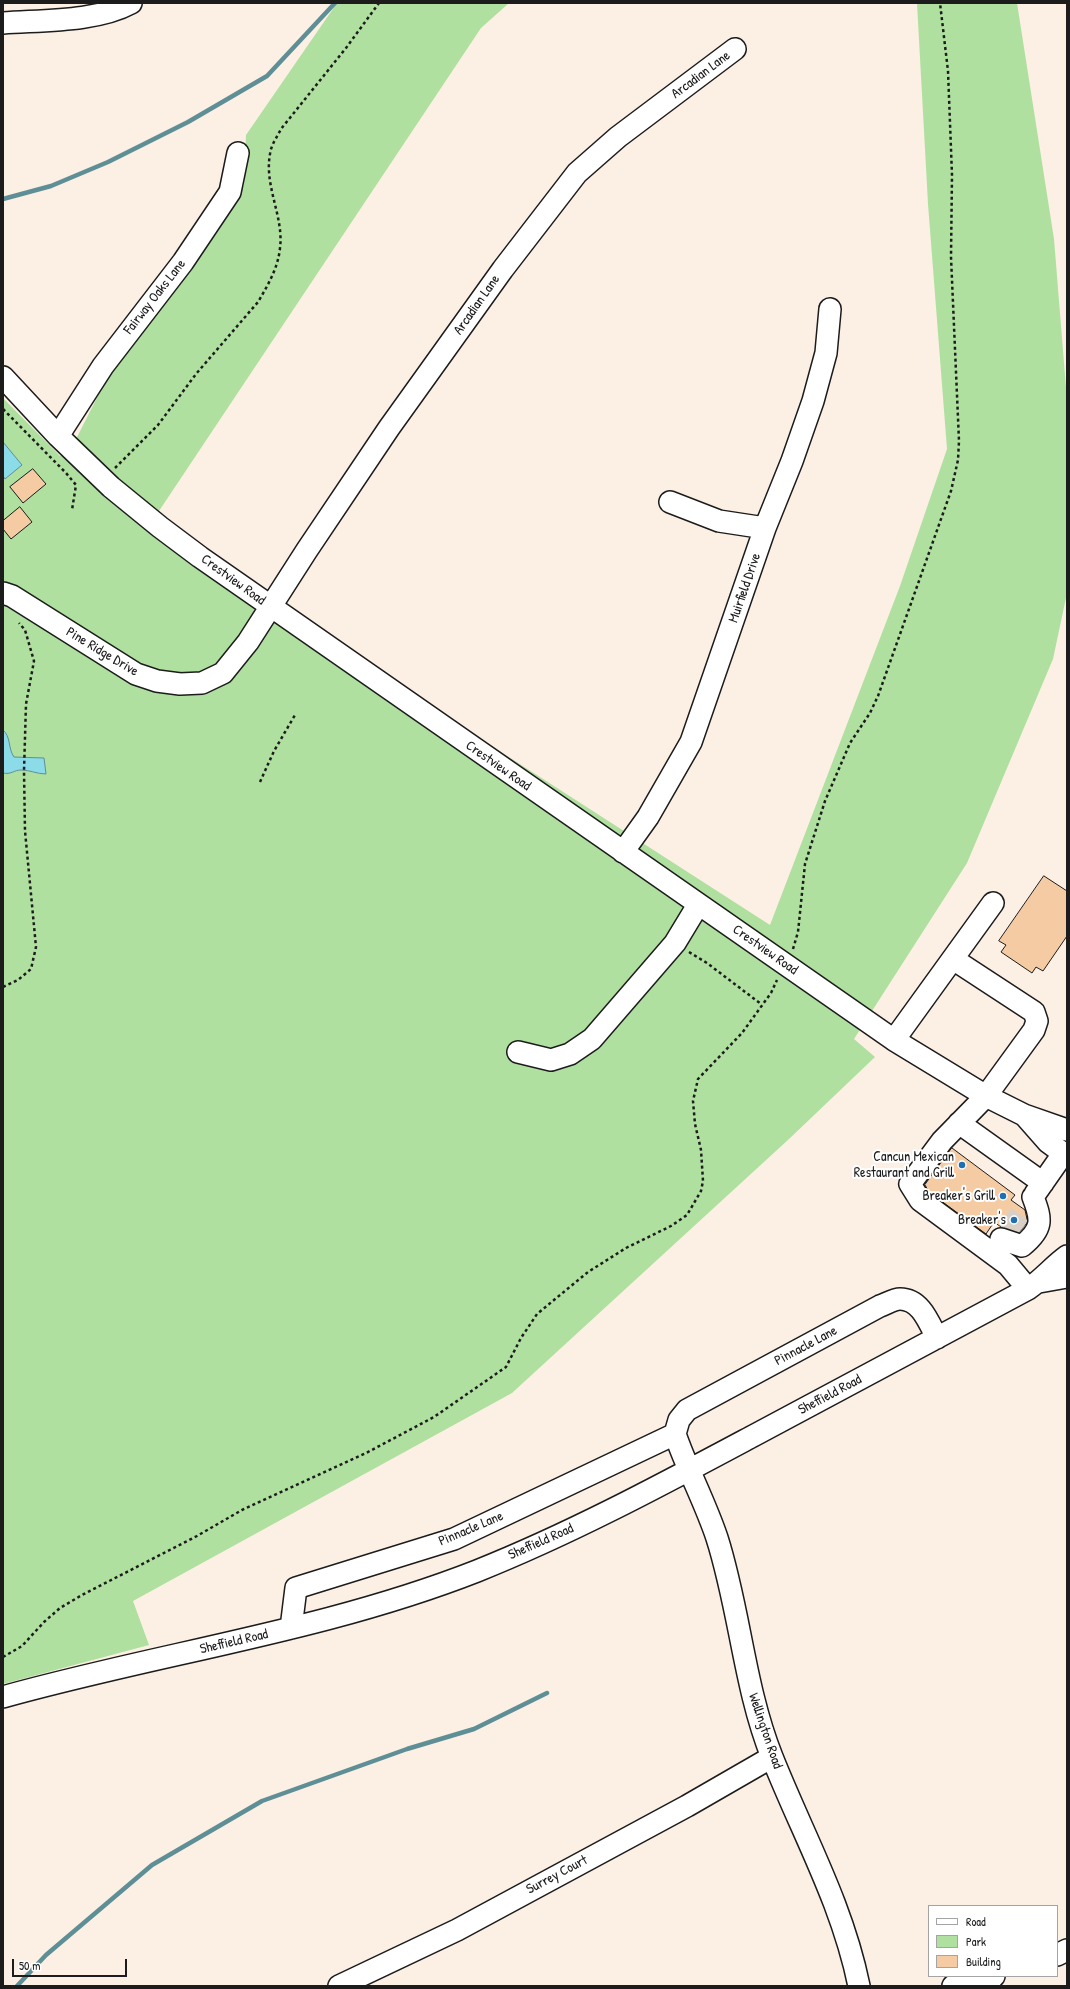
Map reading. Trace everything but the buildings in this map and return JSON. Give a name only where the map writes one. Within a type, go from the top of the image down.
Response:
[{"type":"street","points":[[3,23],[97,16],[116,11],[132,3]]},
{"type":"street","name":"Arcadian Lane","points":[[270,607],[389,428],[503,269],[577,173],[618,137],[736,49]]},
{"type":"street","name":"Fairway Oaks Lane","points":[[58,436],[103,366],[183,262],[230,192],[238,152]]},
{"type":"street","name":"Muirfield Drive","points":[[623,852],[648,817],[692,742],[765,528],[792,462],[813,401],[826,353],[830,309]]},
{"type":"street","name":"Crestview Road","points":[[3,377],[58,436],[100,476],[160,527],[270,607],[894,1040],[986,1096],[1024,1115],[1067,1130]]},
{"type":"street","points":[[670,502],[719,521],[765,528]]},
{"type":"street","name":"Pine Ridge Drive","points":[[3,593],[12,596],[136,674],[157,681],[180,684],[202,683],[223,673],[248,642],[270,607]]},
{"type":"street","points":[[894,1040],[993,903]]},
{"type":"street","points":[[518,1052],[551,1060],[570,1054],[592,1039],[675,943],[698,905]]},
{"type":"street","points":[[953,959],[1034,1012],[1037,1021],[1034,1030],[986,1096],[959,1123],[942,1140],[910,1184],[920,1200],[1000,1241],[1022,1246],[1030,1240],[1037,1230],[1040,1216],[1033,1196],[959,1123]]},
{"type":"street","name":"Crestview Road","points":[[1024,1115],[1048,1142],[1065,1155]]},
{"type":"street","points":[[1033,1196],[1065,1155]]},
{"type":"street","points":[[1000,1241],[1008,1265],[1034,1285]]},
{"type":"street","name":"Sheffield Road","points":[[3,1697],[56,1683],[291,1628],[416,1593],[478,1570],[561,1534],[690,1470],[1034,1285],[1067,1256]]},
{"type":"street","name":"Sheffield Road","points":[[1034,1285],[1067,1277]]},
{"type":"street","name":"Pinnacle Lane","points":[[291,1628],[296,1588],[454,1539],[675,1434],[679,1420],[688,1410],[880,1306],[900,1298],[921,1308],[937,1338]]},
{"type":"street","points":[[675,1434],[690,1470]]},
{"type":"street","name":"Wellington Road","points":[[690,1470],[717,1538],[751,1691],[772,1757],[826,1879],[853,1957],[859,1986]]},
{"type":"street","name":"Surrey Court","points":[[339,1986],[457,1930],[687,1806],[772,1757]]},
{"type":"street","points":[[1058,1954],[1067,1950]]},
{"type":"street","points":[[953,1986],[990,1977]]},
{"type":"path","points":[[72,510],[76,485],[82,480],[109,474],[158,425],[196,374],[262,296],[271,279],[280,248],[280,232],[269,170],[270,154],[274,142],[281,129],[346,48],[379,3]]},
{"type":"path","points":[[3,409],[76,485]]},
{"type":"path","points":[[3,987],[25,974],[30,969],[35,956],[35,933],[25,832],[24,771],[26,704],[34,661],[25,630],[15,620]]},
{"type":"path","points":[[260,782],[274,752],[295,715]]},
{"type":"path","points":[[675,943],[707,963],[761,1004]]},
{"type":"green space","points":[[337,3],[509,3],[481,28],[157,514],[411,694],[770,925],[900,586],[947,449],[928,204],[917,3],[1017,3],[1054,239],[1067,400],[1067,593],[1053,659],[967,863],[854,1039],[875,1057],[789,1139],[512,1393],[133,1601],[149,1645],[3,1684],[3,398],[60,456],[75,441],[106,380],[244,185],[246,135]]},
{"type":"water","points":[[3,442],[22,465],[5,479],[3,476]]},
{"type":"water","points":[[3,730],[6,733],[14,757],[44,758],[46,774],[21,770],[3,773]]},
{"type":"waterway","points":[[3,199],[51,186],[108,162],[188,122],[267,76],[335,3]]},
{"type":"waterway","points":[[17,1986],[46,1955],[152,1865],[262,1801],[407,1749],[474,1729],[547,1693]]},
{"type":"tunnel","points":[[1007,1231],[1024,1209]]},
{"type":"place","name":"Cancun Mexican Restaurant and Grill","points":[[962,1165]]},
{"type":"place","name":"Breaker's Grill","points":[[1003,1196]]},
{"type":"place","name":"Breaker's","points":[[1014,1220]]}]
